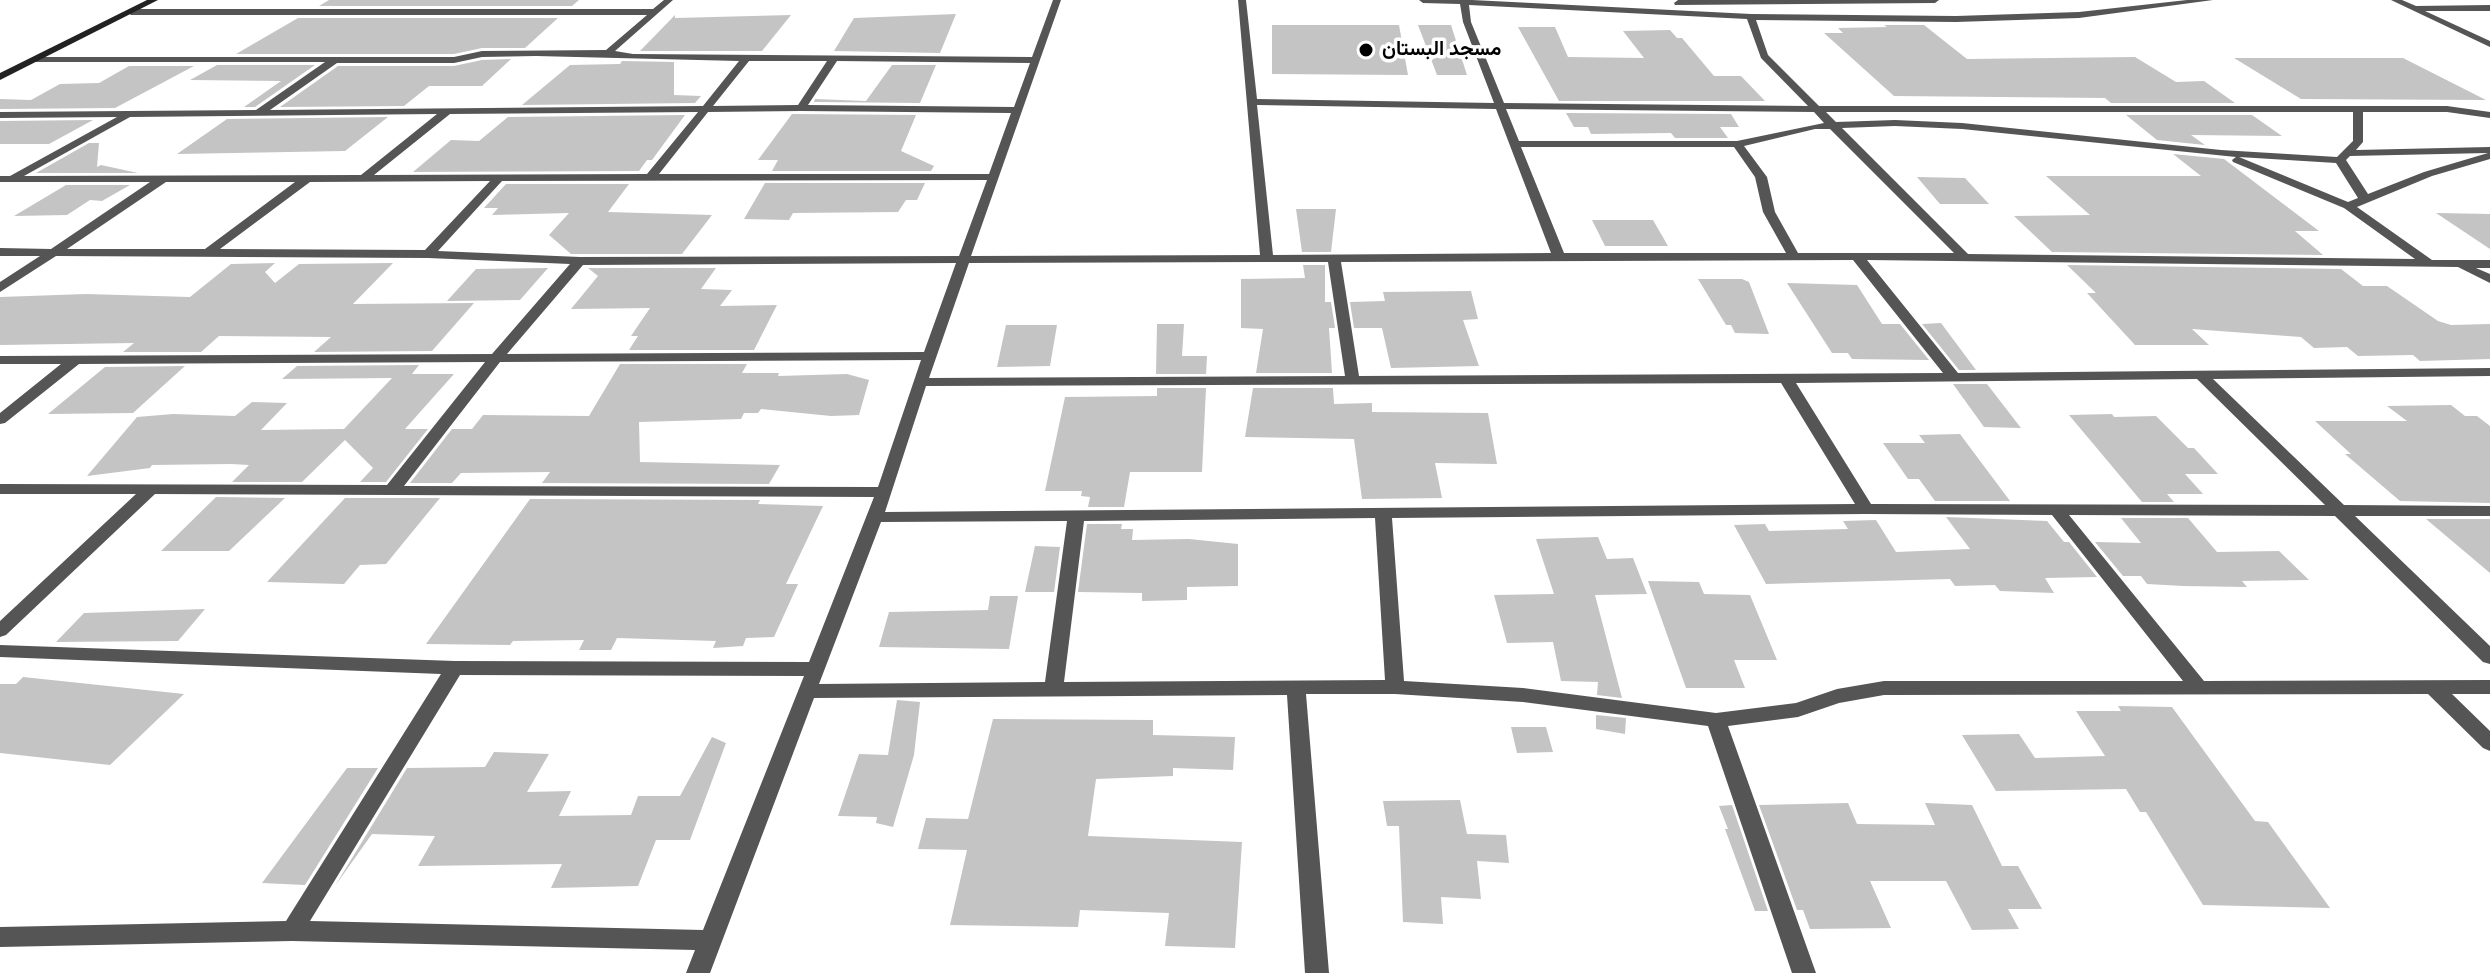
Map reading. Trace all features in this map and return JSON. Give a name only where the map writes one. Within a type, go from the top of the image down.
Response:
[{"type":"street","points":[[0,77],[154,0]]},
{"type":"street","points":[[387,11],[405,0]]},
{"type":"street","points":[[608,53],[669,0]]},
{"type":"street","points":[[698,973],[884,492],[929,356],[1057,0]]},
{"type":"street","points":[[1242,0],[1267,260]]},
{"type":"street","points":[[1423,0],[1751,17],[2026,18],[2126,11],[2209,0]]},
{"type":"street","points":[[1617,9],[1682,3],[1935,0]]},
{"type":"street","points":[[2395,0],[2490,44]]},
{"type":"street","points":[[1463,1],[1467,22],[1559,257]]},
{"type":"street","points":[[2414,8],[2490,8]]},
{"type":"street","points":[[131,12],[654,12]]},
{"type":"street","points":[[1751,17],[1760,51],[1964,257]]},
{"type":"street","points":[[36,59],[454,60],[487,53],[608,53],[633,57],[1034,60]]},
{"type":"street","points":[[651,177],[747,57]]},
{"type":"street","points":[[801,108],[835,57]]},
{"type":"street","points":[[257,114],[336,59]]},
{"type":"street","points":[[1252,102],[1815,109],[2447,109],[2490,115]]},
{"type":"street","points":[[0,115],[801,108],[1017,110]]},
{"type":"street","points":[[2343,156],[2358,142],[2358,110]]},
{"type":"street","points":[[365,177],[446,112]]},
{"type":"street","points":[[3,180],[126,116]]},
{"type":"street","points":[[1515,144],[1737,144],[1832,124],[1962,126],[2221,153],[2343,156],[2490,150]]},
{"type":"street","points":[[1737,144],[1761,177],[1769,212],[1794,256]]},
{"type":"street","points":[[2221,153],[2348,206],[2430,264]]},
{"type":"street","points":[[2343,156],[2365,199]]},
{"type":"street","points":[[2348,206],[2428,174],[2490,156]]},
{"type":"street","points":[[210,251],[309,177]]},
{"type":"street","points":[[428,254],[500,177]]},
{"type":"street","points":[[3,180],[993,177]]},
{"type":"street","points":[[0,288],[164,178]]},
{"type":"street","points":[[0,252],[428,254],[580,261],[1857,256],[2490,264]]},
{"type":"street","points":[[1857,256],[1953,376]]},
{"type":"street","points":[[1334,259],[1353,381]]},
{"type":"street","points":[[391,491],[497,356],[580,261]]},
{"type":"street","points":[[2458,264],[2490,279]]},
{"type":"street","points":[[0,360],[929,356]]},
{"type":"street","points":[[0,420],[75,360]]},
{"type":"street","points":[[922,382],[1786,379],[2490,372]]},
{"type":"street","points":[[2201,375],[2490,657]]},
{"type":"street","points":[[1786,379],[1866,509]]},
{"type":"street","points":[[0,489],[884,492]]},
{"type":"street","points":[[0,631],[150,490]]},
{"type":"street","points":[[874,517],[1866,509],[2490,511]]},
{"type":"street","points":[[2056,509],[2198,686]]},
{"type":"street","points":[[1383,513],[1395,687]]},
{"type":"street","points":[[1054,688],[1076,516]]},
{"type":"street","points":[[0,651],[455,668],[816,669]]},
{"type":"street","points":[[292,931],[455,668]]},
{"type":"street","points":[[1296,687],[1317,973]]},
{"type":"street","points":[[808,691],[1395,687],[1523,695],[1716,720],[1798,710],[1837,696],[1884,688],[2490,687]]},
{"type":"street","points":[[2433,687],[2490,743]]},
{"type":"street","points":[[1716,720],[1804,973]]},
{"type":"street","points":[[0,937],[292,931],[709,940]]},
{"type":"building","points":[[329,0],[579,0],[572,6],[319,6]]},
{"type":"building","points":[[956,14],[940,53],[834,51],[854,18]]},
{"type":"building","points":[[675,15],[675,18],[791,15],[762,51],[640,51]]},
{"type":"building","points":[[298,18],[558,18],[525,48],[482,48],[454,54],[236,54]]},
{"type":"building","name":"مسجد البستان","points":[[1272,25],[1399,25],[1408,75],[1272,74]]},
{"type":"building","points":[[1418,25],[1451,25],[1467,75],[1437,75]]},
{"type":"building","points":[[1884,25],[1924,25],[1967,59],[2135,57],[2176,82],[2204,81],[2235,103],[2111,103],[2105,98],[1894,96],[1824,33],[1843,33],[1838,28],[1887,27]]},
{"type":"building","points":[[1518,27],[1555,27],[1568,57],[1644,58],[1623,31],[1670,30],[1677,38],[1682,38],[1714,76],[1741,76],[1765,101],[1559,101]]},
{"type":"building","points":[[2234,58],[2403,58],[2486,100],[2301,99]]},
{"type":"building","points":[[511,59],[482,86],[429,86],[404,106],[280,107],[338,66],[454,66],[482,60]]},
{"type":"building","points":[[622,61],[674,62],[674,95],[701,96],[695,103],[522,105],[570,65],[620,64]]},
{"type":"building","points":[[217,65],[315,65],[255,107],[244,107],[281,81],[190,80]]},
{"type":"building","points":[[892,65],[936,65],[920,103],[814,102],[815,99],[866,101]]},
{"type":"building","points":[[129,66],[194,66],[115,108],[0,109],[0,99],[31,100],[60,84],[99,83]]},
{"type":"building","points":[[1566,113],[1731,114],[1739,127],[1720,127],[1728,138],[1675,138],[1671,133],[1591,134],[1588,127],[1574,127]]},
{"type":"building","points":[[792,114],[916,115],[901,151],[934,166],[931,171],[772,171],[778,160],[758,160]]},
{"type":"building","points":[[685,115],[652,160],[647,160],[639,171],[413,172],[451,140],[479,141],[508,117]]},
{"type":"building","points":[[2126,115],[2252,115],[2282,136],[2191,135],[2205,145],[2157,140]]},
{"type":"building","points":[[388,117],[345,151],[177,154],[227,119]]},
{"type":"building","points":[[93,120],[49,144],[0,144],[0,121]]},
{"type":"building","points":[[89,143],[99,143],[97,167],[101,165],[138,173],[36,173]]},
{"type":"building","points":[[2173,154],[2224,159],[2319,231],[2295,231],[2323,255],[2052,252],[2014,216],[2090,215],[2046,176],[2201,176]]},
{"type":"building","points":[[1917,177],[1965,178],[1989,204],[1940,204]]},
{"type":"building","points":[[765,183],[925,183],[917,200],[906,200],[898,212],[793,213],[789,220],[744,219]]},
{"type":"building","points":[[506,184],[629,184],[608,212],[712,215],[682,254],[571,254],[549,235],[569,213],[492,215],[498,208],[484,208]]},
{"type":"building","points":[[66,185],[130,185],[102,201],[90,200],[67,215],[14,216]]},
{"type":"building","points":[[1296,209],[1336,209],[1331,252],[1302,252]]},
{"type":"building","points":[[2436,213],[2490,214],[2490,249]]},
{"type":"building","points":[[1592,220],[1653,220],[1668,246],[1605,246]]},
{"type":"building","points":[[275,263],[265,272],[275,283],[299,264],[393,263],[353,304],[474,303],[432,351],[314,352],[331,337],[219,336],[201,352],[123,352],[134,343],[0,345],[0,297],[86,294],[190,297],[231,264]]},
{"type":"building","points":[[1303,265],[1325,265],[1325,302],[1331,302],[1335,328],[1329,328],[1332,373],[1256,373],[1263,329],[1241,328],[1241,279],[1305,278]]},
{"type":"building","points":[[2067,265],[2341,269],[2363,286],[2387,286],[2438,321],[2451,325],[2490,324],[2490,359],[2420,361],[2413,355],[2358,356],[2347,347],[2314,348],[2301,337],[2192,329],[2209,345],[2135,345],[2087,293],[2096,293]]},
{"type":"building","points":[[548,268],[520,300],[447,301],[476,269]]},
{"type":"building","points":[[588,268],[716,268],[701,289],[732,290],[720,306],[777,305],[754,350],[629,350],[638,336],[631,336],[650,308],[571,309],[598,276]]},
{"type":"building","points":[[1698,279],[1742,279],[1749,282],[1769,334],[1735,333],[1731,325],[1726,325]]},
{"type":"building","points":[[1787,283],[1857,285],[1882,324],[1900,324],[1929,360],[1852,359],[1848,353],[1832,353]]},
{"type":"building","points":[[1471,291],[1478,319],[1463,320],[1479,366],[1391,368],[1382,328],[1354,328],[1350,302],[1385,301],[1383,292]]},
{"type":"building","points":[[1941,323],[1976,370],[1959,370],[1922,324]]},
{"type":"building","points":[[1157,324],[1184,324],[1182,356],[1207,356],[1206,374],[1156,374]]},
{"type":"building","points":[[1006,325],[1057,325],[1050,366],[997,367]]},
{"type":"building","points":[[620,364],[747,364],[742,373],[779,373],[778,376],[847,374],[869,380],[859,415],[831,416],[761,409],[758,413],[744,413],[741,419],[639,422],[640,462],[780,465],[769,484],[542,483],[550,472],[461,473],[452,483],[410,483],[452,429],[472,429],[483,415],[589,416]]},
{"type":"building","points":[[419,365],[412,374],[454,374],[405,429],[428,429],[386,482],[360,482],[373,468],[345,440],[302,482],[232,482],[249,465],[231,464],[152,465],[150,468],[87,476],[137,417],[173,414],[235,416],[252,402],[287,403],[261,430],[344,429],[392,378],[282,379],[297,366]]},
{"type":"building","points":[[185,366],[133,413],[48,414],[105,367]]},
{"type":"building","points":[[1953,384],[1987,384],[2021,428],[1984,427]]},
{"type":"building","points":[[1157,388],[1206,388],[1202,472],[1130,472],[1124,507],[1088,507],[1090,497],[1081,496],[1082,491],[1045,491],[1065,397],[1157,396]]},
{"type":"building","points":[[1253,388],[1333,388],[1334,404],[1372,403],[1372,412],[1488,413],[1497,464],[1435,463],[1442,498],[1362,499],[1354,439],[1245,437]]},
{"type":"building","points":[[2451,405],[2465,416],[2477,416],[2490,426],[2490,503],[2400,501],[2345,454],[2351,454],[2315,421],[2407,421],[2387,406]]},
{"type":"building","points":[[2112,414],[2114,417],[2156,416],[2188,448],[2194,448],[2218,474],[2185,474],[2203,494],[2167,494],[2174,502],[2142,502],[2069,415]]},
{"type":"building","points":[[1960,434],[2010,501],[1935,501],[1919,479],[1908,479],[1883,443],[1925,443],[1919,435]]},
{"type":"building","points":[[216,497],[285,498],[229,551],[161,551]]},
{"type":"building","points":[[345,498],[440,498],[386,564],[360,565],[344,584],[267,582]]},
{"type":"building","points":[[530,499],[760,500],[758,504],[823,506],[786,584],[798,584],[774,637],[746,638],[743,646],[713,648],[716,641],[617,638],[611,650],[579,650],[584,640],[513,641],[510,645],[426,644]]},
{"type":"building","points":[[1946,517],[2047,521],[2064,542],[2069,542],[2097,577],[2045,578],[2054,593],[2000,591],[1995,585],[1955,586],[1950,579],[1766,584],[1734,525],[1765,524],[1769,531],[1848,529],[1843,521],[1876,520],[1896,552],[1970,549]]},
{"type":"building","points":[[2121,518],[2188,518],[2217,552],[2279,551],[2309,580],[2242,581],[2247,587],[2147,584],[2141,576],[2123,576],[2095,542],[2141,543]]},
{"type":"building","points":[[2426,519],[2490,519],[2490,573]]},
{"type":"building","points":[[1087,524],[1122,524],[1121,529],[1133,529],[1132,540],[1189,539],[1238,544],[1238,586],[1187,587],[1187,600],[1142,601],[1142,593],[1078,592]]},
{"type":"building","points":[[1598,537],[1607,559],[1633,558],[1647,594],[1595,595],[1622,698],[1597,695],[1598,682],[1561,681],[1553,642],[1507,643],[1494,595],[1554,594],[1536,539]]},
{"type":"building","points":[[1035,546],[1060,547],[1054,592],[1025,592]]},
{"type":"building","points":[[1648,581],[1699,582],[1704,594],[1750,595],[1777,660],[1734,660],[1745,688],[1686,688]]},
{"type":"building","points":[[990,596],[1018,596],[1009,649],[879,647],[889,612],[988,610]]},
{"type":"building","points":[[205,609],[178,641],[56,642],[84,613]]},
{"type":"building","points":[[23,677],[184,694],[110,765],[0,753],[0,684],[16,684]]},
{"type":"building","points":[[897,700],[920,702],[914,755],[893,827],[876,823],[877,817],[838,816],[859,754],[888,755]]},
{"type":"building","points":[[2118,706],[2172,707],[2255,821],[2268,822],[2330,908],[2203,905],[2146,812],[2140,812],[2126,789],[1996,791],[1962,735],[2019,734],[2035,758],[2105,756],[2076,711],[2121,711]]},
{"type":"building","points":[[1596,715],[1626,718],[1625,734],[1596,729]]},
{"type":"building","points":[[993,719],[1153,720],[1153,735],[1235,737],[1233,770],[1173,768],[1173,776],[1096,779],[1088,836],[1242,842],[1235,948],[1165,946],[1169,913],[1080,910],[1078,927],[950,925],[967,850],[918,849],[926,818],[968,819]]},
{"type":"building","points":[[1511,727],[1546,727],[1553,752],[1517,753]]},
{"type":"building","points":[[712,737],[726,743],[690,840],[656,840],[638,886],[551,888],[562,864],[418,866],[435,836],[372,834],[335,886],[407,768],[485,767],[494,752],[549,754],[527,792],[571,791],[559,816],[631,815],[638,796],[680,796]]},
{"type":"building","points":[[347,768],[378,768],[305,885],[262,883]]},
{"type":"building","points":[[1460,800],[1467,834],[1506,835],[1509,863],[1477,861],[1481,899],[1441,897],[1443,924],[1403,922],[1399,826],[1387,826],[1383,801]]},
{"type":"building","points":[[1848,803],[1857,824],[1935,825],[1925,803],[1972,805],[2002,866],[2018,866],[2042,909],[2008,909],[2019,929],[1972,930],[1946,881],[1870,881],[1891,928],[1810,929],[1803,910],[1797,910],[1759,805]]},
{"type":"building","points":[[1732,805],[1768,911],[1755,911],[1725,829],[1728,829],[1719,806]]},
{"type":"place","name":"مسجد البستان","points":[[1366,50]]}]
